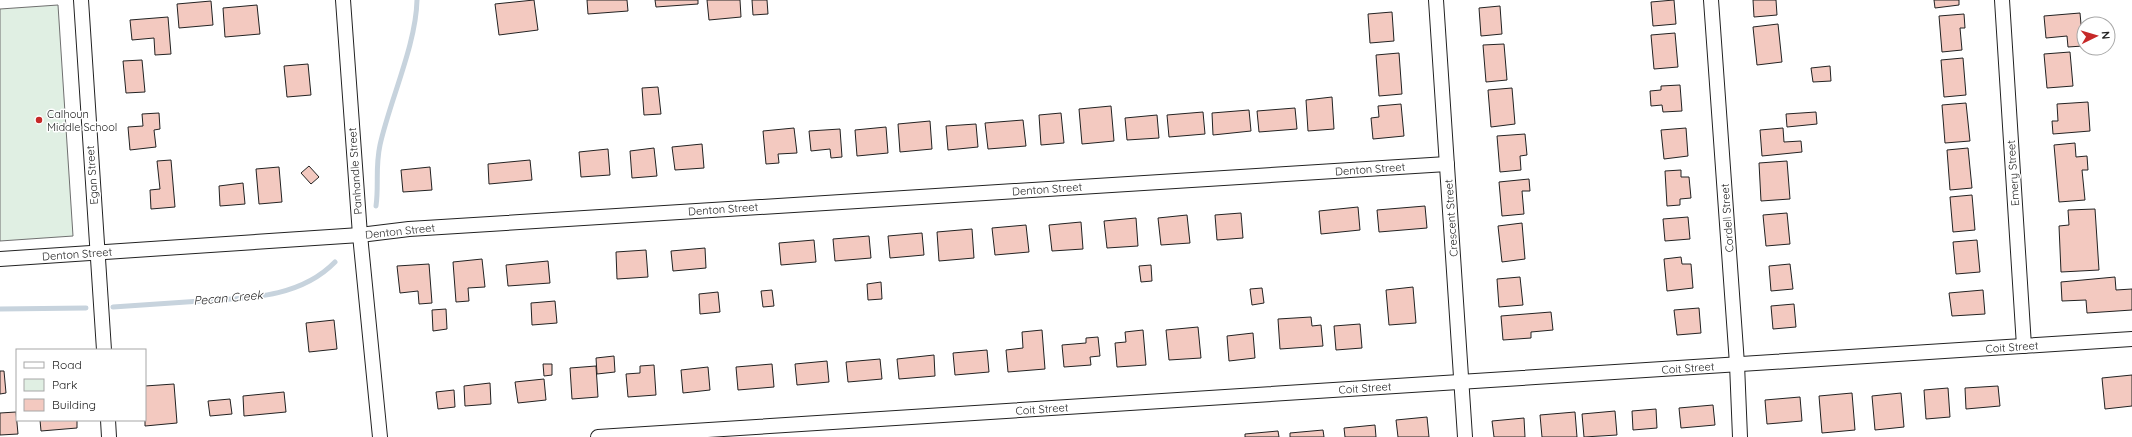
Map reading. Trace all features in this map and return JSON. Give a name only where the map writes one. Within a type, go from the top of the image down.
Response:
[{"type":"street","name":"Egan Street","points":[[81,0],[104,349]]},
{"type":"street","name":"Panhandle Street","points":[[343,0],[360,235],[380,437]]},
{"type":"street","name":"Crescent Street","points":[[1436,0],[1465,437]]},
{"type":"street","name":"Cordell Street","points":[[1711,0],[1737,364],[1740,437]]},
{"type":"street","name":"Emery Street","points":[[2002,0],[2024,346]]},
{"type":"street","name":"Denton Street","points":[[0,259],[360,235],[409,229],[1447,164]]},
{"type":"street","name":"Coit Street","points":[[598,437],[2132,339]]},
{"type":"street","points":[[108,421],[109,437]]},
{"type":"green space","name":"Calhoun Middle School","points":[[58,5],[73,236],[0,241],[0,9]]},
{"type":"building","points":[[534,0],[538,30],[499,35],[495,4]]},
{"type":"building","points":[[587,0],[627,0],[628,11],[588,14]]},
{"type":"building","points":[[655,0],[698,0],[698,4],[656,7]]},
{"type":"building","points":[[707,0],[740,0],[741,17],[709,20]]},
{"type":"building","points":[[752,0],[767,0],[768,14],[753,15]]},
{"type":"building","points":[[1674,0],[1676,24],[1653,26],[1651,2]]},
{"type":"building","points":[[1753,0],[1776,0],[1777,15],[1754,17]]},
{"type":"building","points":[[1934,0],[1959,0],[1959,5],[1935,8]]},
{"type":"building","points":[[211,1],[213,25],[179,28],[177,4]]},
{"type":"building","points":[[257,5],[260,34],[225,37],[223,8]]},
{"type":"building","points":[[1500,6],[1502,34],[1481,36],[1479,8]]},
{"type":"building","points":[[1392,12],[1394,41],[1370,43],[1368,14]]},
{"type":"building","points":[[2080,13],[2080,16],[2076,16],[2076,46],[2068,47],[2067,36],[2046,38],[2044,16]]},
{"type":"building","points":[[1964,14],[1965,28],[1960,28],[1962,50],[1942,52],[1939,16]]},
{"type":"building","points":[[168,17],[171,54],[155,55],[154,38],[132,40],[130,20]]},
{"type":"building","points":[[1778,24],[1782,62],[1757,65],[1753,27]]},
{"type":"building","points":[[1675,33],[1678,67],[1654,69],[1651,35]]},
{"type":"building","points":[[1504,44],[1507,80],[1486,82],[1483,45]]},
{"type":"building","points":[[2070,52],[2073,86],[2047,88],[2044,54]]},
{"type":"building","points":[[1399,53],[1402,94],[1379,96],[1376,55]]},
{"type":"building","points":[[1963,58],[1966,95],[1944,97],[1941,60]]},
{"type":"building","points":[[142,60],[145,92],[126,93],[123,61]]},
{"type":"building","points":[[308,64],[311,95],[287,97],[284,66]]},
{"type":"building","points":[[1830,66],[1831,81],[1813,82],[1811,68]]},
{"type":"building","points":[[1680,85],[1682,111],[1663,112],[1662,105],[1651,106],[1650,91],[1661,90],[1661,86]]},
{"type":"building","points":[[658,87],[661,114],[644,115],[642,88]]},
{"type":"building","points":[[1512,88],[1515,124],[1491,127],[1488,90]]},
{"type":"building","points":[[1332,97],[1334,129],[1308,131],[1306,100]]},
{"type":"building","points":[[2088,102],[2090,131],[2053,134],[2052,121],[2058,121],[2057,104]]},
{"type":"building","points":[[1966,103],[1970,141],[1945,143],[1942,105]]},
{"type":"building","points":[[1401,104],[1404,136],[1373,139],[1371,118],[1379,117],[1378,106]]},
{"type":"building","points":[[1111,106],[1114,141],[1082,144],[1079,109]]},
{"type":"building","points":[[1295,108],[1297,129],[1259,132],[1257,111]]},
{"type":"building","points":[[1249,110],[1251,131],[1213,135],[1212,113]]},
{"type":"building","points":[[1203,112],[1205,134],[1169,137],[1167,115]]},
{"type":"building","points":[[1816,112],[1817,124],[1787,127],[1786,114]]},
{"type":"building","points":[[159,113],[160,129],[154,130],[156,147],[130,150],[128,127],[143,126],[142,114]]},
{"type":"building","points":[[1061,113],[1064,143],[1041,145],[1039,115]]},
{"type":"building","points":[[1157,115],[1159,138],[1127,140],[1125,118]]},
{"type":"building","points":[[1023,120],[1026,146],[988,149],[985,123]]},
{"type":"building","points":[[930,121],[932,149],[900,152],[898,124]]},
{"type":"building","points":[[976,124],[978,147],[948,150],[946,126]]},
{"type":"building","points":[[886,127],[888,153],[857,156],[855,130]]},
{"type":"building","points":[[794,128],[797,153],[778,154],[779,163],[766,164],[763,131]]},
{"type":"building","points":[[1686,128],[1688,156],[1664,159],[1661,130]]},
{"type":"building","points":[[1783,128],[1784,142],[1801,141],[1802,152],[1762,156],[1760,130]]},
{"type":"building","points":[[840,129],[842,157],[831,158],[830,149],[811,151],[809,131]]},
{"type":"building","points":[[1525,134],[1527,155],[1520,156],[1521,170],[1500,172],[1497,136]]},
{"type":"building","points":[[2075,143],[2076,157],[2087,156],[2088,170],[2082,170],[2085,200],[2059,202],[2054,145]]},
{"type":"building","points":[[702,144],[704,168],[675,170],[672,147]]},
{"type":"building","points":[[654,148],[657,176],[632,178],[630,151]]},
{"type":"building","points":[[1968,148],[1972,188],[1950,190],[1947,150]]},
{"type":"building","points":[[608,149],[610,175],[581,177],[579,152]]},
{"type":"building","points":[[171,160],[175,207],[151,209],[150,190],[160,189],[157,161]]},
{"type":"building","points":[[530,160],[532,180],[489,184],[488,164]]},
{"type":"building","points":[[1787,161],[1790,199],[1761,201],[1759,163]]},
{"type":"building","points":[[309,166],[319,177],[311,184],[301,173]]},
{"type":"building","points":[[279,167],[282,202],[259,204],[256,169]]},
{"type":"building","points":[[430,167],[432,190],[403,192],[401,170]]},
{"type":"building","points":[[1681,170],[1681,177],[1689,177],[1691,198],[1680,199],[1680,205],[1667,206],[1665,171]]},
{"type":"building","points":[[1529,179],[1530,191],[1522,191],[1524,214],[1502,216],[1499,182]]},
{"type":"building","points":[[243,183],[245,204],[220,206],[219,186]]},
{"type":"building","points":[[1972,195],[1975,230],[1953,232],[1950,197]]},
{"type":"building","points":[[1425,206],[1427,228],[1379,232],[1377,210]]},
{"type":"building","points":[[1358,207],[1360,230],[1321,234],[1319,211]]},
{"type":"building","points":[[2095,209],[2099,270],[2061,272],[2059,226],[2069,225],[2068,210]]},
{"type":"building","points":[[1241,213],[1243,238],[1217,240],[1215,215]]},
{"type":"building","points":[[1787,213],[1790,244],[1766,246],[1763,215]]},
{"type":"building","points":[[1187,215],[1190,243],[1161,245],[1158,218]]},
{"type":"building","points":[[1688,217],[1690,239],[1665,241],[1663,219]]},
{"type":"building","points":[[1136,218],[1138,246],[1107,248],[1104,221]]},
{"type":"building","points":[[1081,222],[1083,249],[1052,251],[1049,225]]},
{"type":"building","points":[[1522,223],[1525,259],[1502,262],[1498,226]]},
{"type":"building","points":[[1026,225],[1029,252],[995,255],[992,228]]},
{"type":"building","points":[[972,229],[974,258],[939,261],[937,232]]},
{"type":"building","points":[[922,233],[924,255],[890,258],[888,236]]},
{"type":"building","points":[[869,236],[871,258],[835,261],[833,239]]},
{"type":"building","points":[[814,240],[816,262],[781,265],[779,243]]},
{"type":"building","points":[[1977,240],[1980,272],[1956,274],[1953,242]]},
{"type":"building","points":[[705,248],[706,268],[673,271],[671,251]]},
{"type":"building","points":[[646,250],[648,277],[617,279],[616,252]]},
{"type":"building","points":[[1681,257],[1682,264],[1691,264],[1693,288],[1667,291],[1664,259]]},
{"type":"building","points":[[482,259],[485,287],[468,288],[469,301],[456,302],[453,262]]},
{"type":"building","points":[[548,261],[550,283],[508,286],[506,265]]},
{"type":"building","points":[[429,264],[432,303],[419,304],[418,291],[400,293],[397,266]]},
{"type":"building","points":[[1790,264],[1793,289],[1771,291],[1769,266]]},
{"type":"building","points":[[1151,265],[1152,281],[1141,282],[1139,266]]},
{"type":"building","points":[[1520,277],[1523,305],[1499,307],[1497,279]]},
{"type":"building","points":[[2115,277],[2116,290],[2132,289],[2132,310],[2087,313],[2086,300],[2062,301],[2061,282]]},
{"type":"building","points":[[881,282],[882,299],[868,300],[867,284]]},
{"type":"building","points":[[1413,287],[1416,323],[1389,325],[1386,290]]},
{"type":"building","points":[[1262,288],[1264,303],[1252,305],[1250,289]]},
{"type":"building","points":[[772,290],[774,306],[763,307],[761,291]]},
{"type":"building","points":[[1983,290],[1985,314],[1952,316],[1949,293]]},
{"type":"building","points":[[718,292],[720,312],[700,314],[699,294]]},
{"type":"building","points":[[555,301],[557,323],[532,325],[531,303]]},
{"type":"building","points":[[1794,304],[1796,327],[1773,329],[1771,306]]},
{"type":"building","points":[[1699,308],[1701,333],[1677,335],[1674,310]]},
{"type":"building","points":[[446,309],[447,329],[433,331],[432,310]]},
{"type":"building","points":[[1551,312],[1553,330],[1531,332],[1531,338],[1503,340],[1501,316]]},
{"type":"building","points":[[1311,317],[1312,326],[1321,325],[1323,346],[1280,349],[1278,319]]},
{"type":"building","points":[[334,320],[337,349],[309,352],[306,323]]},
{"type":"building","points":[[1360,324],[1362,348],[1336,350],[1334,326]]},
{"type":"building","points":[[1198,327],[1201,358],[1169,360],[1166,330]]},
{"type":"building","points":[[1042,330],[1045,369],[1008,372],[1006,350],[1023,348],[1022,332]]},
{"type":"building","points":[[1143,330],[1146,365],[1117,367],[1115,343],[1126,342],[1125,332]]},
{"type":"building","points":[[1253,333],[1255,358],[1229,361],[1227,336]]},
{"type":"building","points":[[1098,337],[1100,356],[1090,357],[1091,365],[1064,367],[1062,345],[1086,343],[1086,338]]},
{"type":"building","points":[[987,350],[989,372],[955,375],[953,353]]},
{"type":"building","points":[[934,355],[935,376],[899,379],[897,359]]},
{"type":"building","points":[[614,356],[615,372],[597,374],[596,358]]},
{"type":"building","points":[[880,359],[882,379],[848,382],[846,362]]},
{"type":"building","points":[[827,361],[829,382],[797,385],[795,364]]},
{"type":"building","points":[[543,364],[552,364],[552,375],[544,376]]},
{"type":"building","points":[[772,364],[774,387],[738,390],[736,367]]},
{"type":"building","points":[[654,365],[656,395],[628,397],[626,374],[640,373],[640,366]]},
{"type":"building","points":[[596,366],[598,397],[572,399],[570,368]]},
{"type":"building","points":[[708,367],[710,390],[683,393],[681,370]]},
{"type":"building","points":[[0,371],[4,371],[6,393],[0,394]]},
{"type":"building","points":[[2132,375],[2132,406],[2105,409],[2102,378]]},
{"type":"building","points":[[544,379],[546,400],[518,403],[515,382]]},
{"type":"building","points":[[490,383],[491,404],[465,406],[464,386]]},
{"type":"building","points":[[174,384],[177,423],[145,426],[146,386]]},
{"type":"building","points":[[1998,386],[2000,406],[1966,409],[1965,388]]},
{"type":"building","points":[[1948,388],[1950,417],[1926,419],[1924,390]]},
{"type":"building","points":[[454,390],[455,407],[438,409],[436,392]]},
{"type":"building","points":[[284,392],[286,412],[244,416],[243,396]]},
{"type":"building","points":[[1852,393],[1855,430],[1822,433],[1819,396]]},
{"type":"building","points":[[1901,393],[1904,427],[1875,430],[1872,396]]},
{"type":"building","points":[[1800,397],[1802,421],[1767,424],[1765,400]]},
{"type":"building","points":[[230,399],[232,414],[210,416],[208,401]]},
{"type":"building","points":[[1713,405],[1715,425],[1681,428],[1679,408]]},
{"type":"building","points":[[1656,409],[1657,428],[1633,430],[1632,411]]},
{"type":"building","points":[[1615,411],[1617,435],[1584,437],[1582,414]]},
{"type":"building","points":[[16,412],[18,434],[0,435],[0,413]]},
{"type":"building","points":[[1575,412],[1577,437],[1542,437],[1540,415]]},
{"type":"building","points":[[1427,417],[1429,437],[1398,437],[1396,420]]},
{"type":"building","points":[[1524,418],[1525,437],[1494,437],[1492,421]]},
{"type":"building","points":[[40,421],[77,421],[77,428],[41,431]]},
{"type":"building","points":[[1375,425],[1376,437],[1345,437],[1344,428]]},
{"type":"building","points":[[1323,430],[1324,437],[1290,437],[1290,433]]},
{"type":"building","points":[[1278,431],[1279,437],[1245,437],[1245,434]]},
{"type":"waterway","name":"Pecan Creek","points":[[376,206],[380,145],[412,35],[416,17],[417,0]]},
{"type":"waterway","name":"Pecan Creek","points":[[113,307],[237,299],[272,294],[306,283],[321,274],[335,262]]},
{"type":"waterway","name":"Pecan Creek","points":[[0,309],[86,308]]},
{"type":"place","name":"Calhoun Middle School","points":[[39,120]]}]
